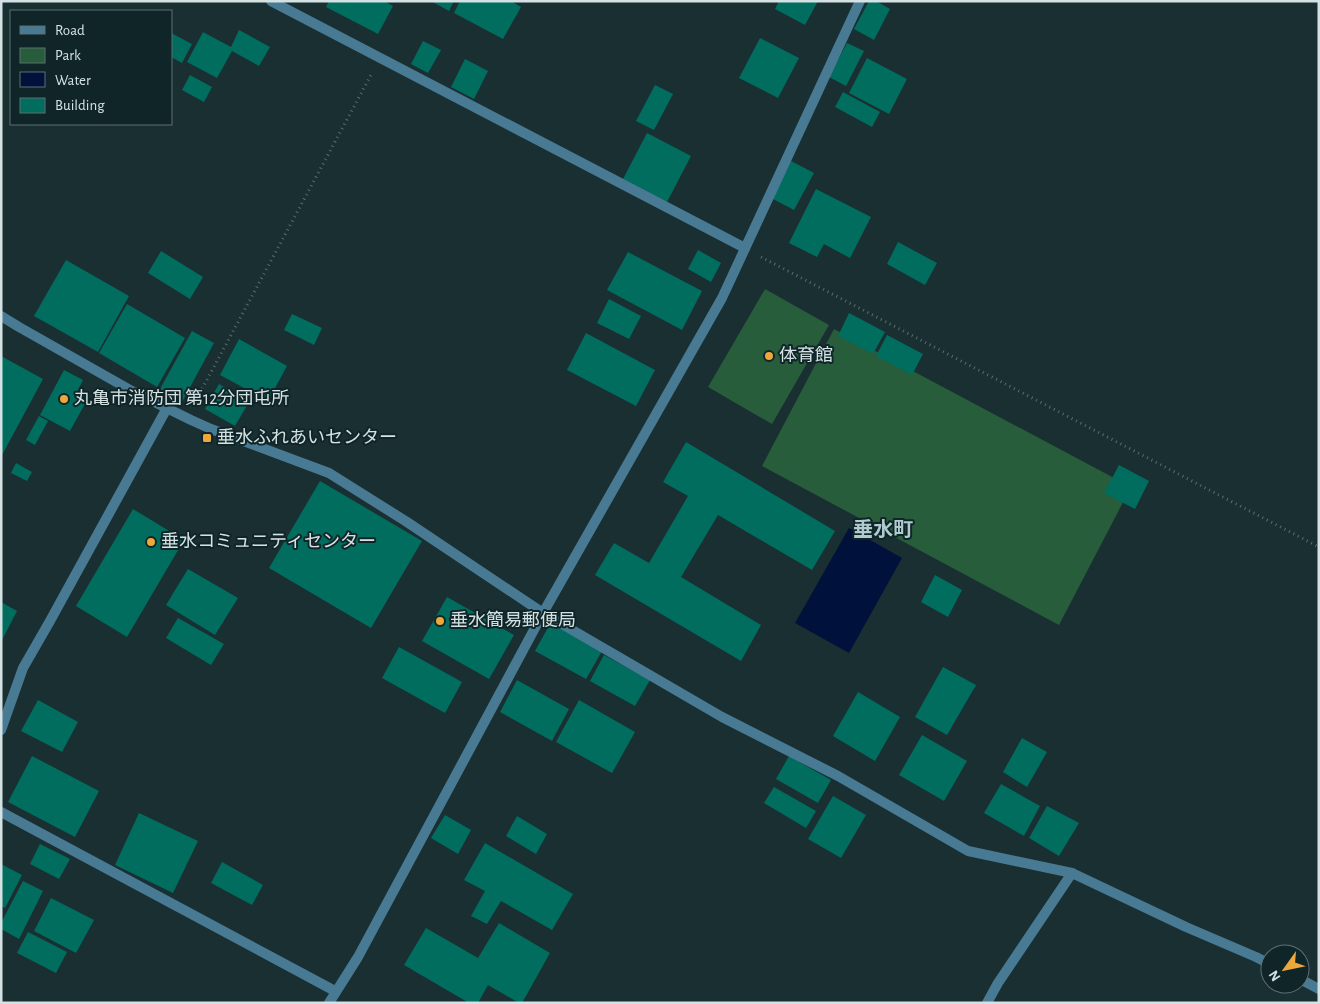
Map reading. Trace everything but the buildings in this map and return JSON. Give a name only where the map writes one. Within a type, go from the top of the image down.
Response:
[{"type":"street","points":[[270,1],[745,248]]},
{"type":"street","points":[[329,1003],[363,948],[543,613],[722,298],[860,1]]},
{"type":"street","points":[[1,316],[124,386],[186,418],[329,473],[407,522],[543,613],[722,717],[838,776],[968,851],[1072,873],[1186,927],[1260,959]]},
{"type":"street","points":[[1,730],[23,668],[167,408]]},
{"type":"street","points":[[1,812],[335,991]]},
{"type":"street","points":[[988,1003],[998,983],[1072,873]]},
{"type":"path","points":[[186,418],[380,59]]},
{"type":"path","points":[[745,248],[1319,547]]},
{"type":"green space","name":"体育館","points":[[765,289],[829,325],[772,424],[708,387]]},
{"type":"green space","points":[[834,329],[1131,487],[1059,625],[762,466]]},
{"type":"water","points":[[849,528],[902,558],[849,653],[795,623]]},
{"type":"place","name":"体育館","points":[[769,356]]},
{"type":"place","name":"丸亀市消防団 第12分団屯所","points":[[64,399]]},
{"type":"place","name":"垂水ふれあいセンター","points":[[207,438]]},
{"type":"place","name":"垂水コミュニティセンター","points":[[151,542]]},
{"type":"place","name":"垂水簡易郵便局","points":[[440,621]]},
{"type":"district","name":"垂水町","points":[[883,530]]}]
